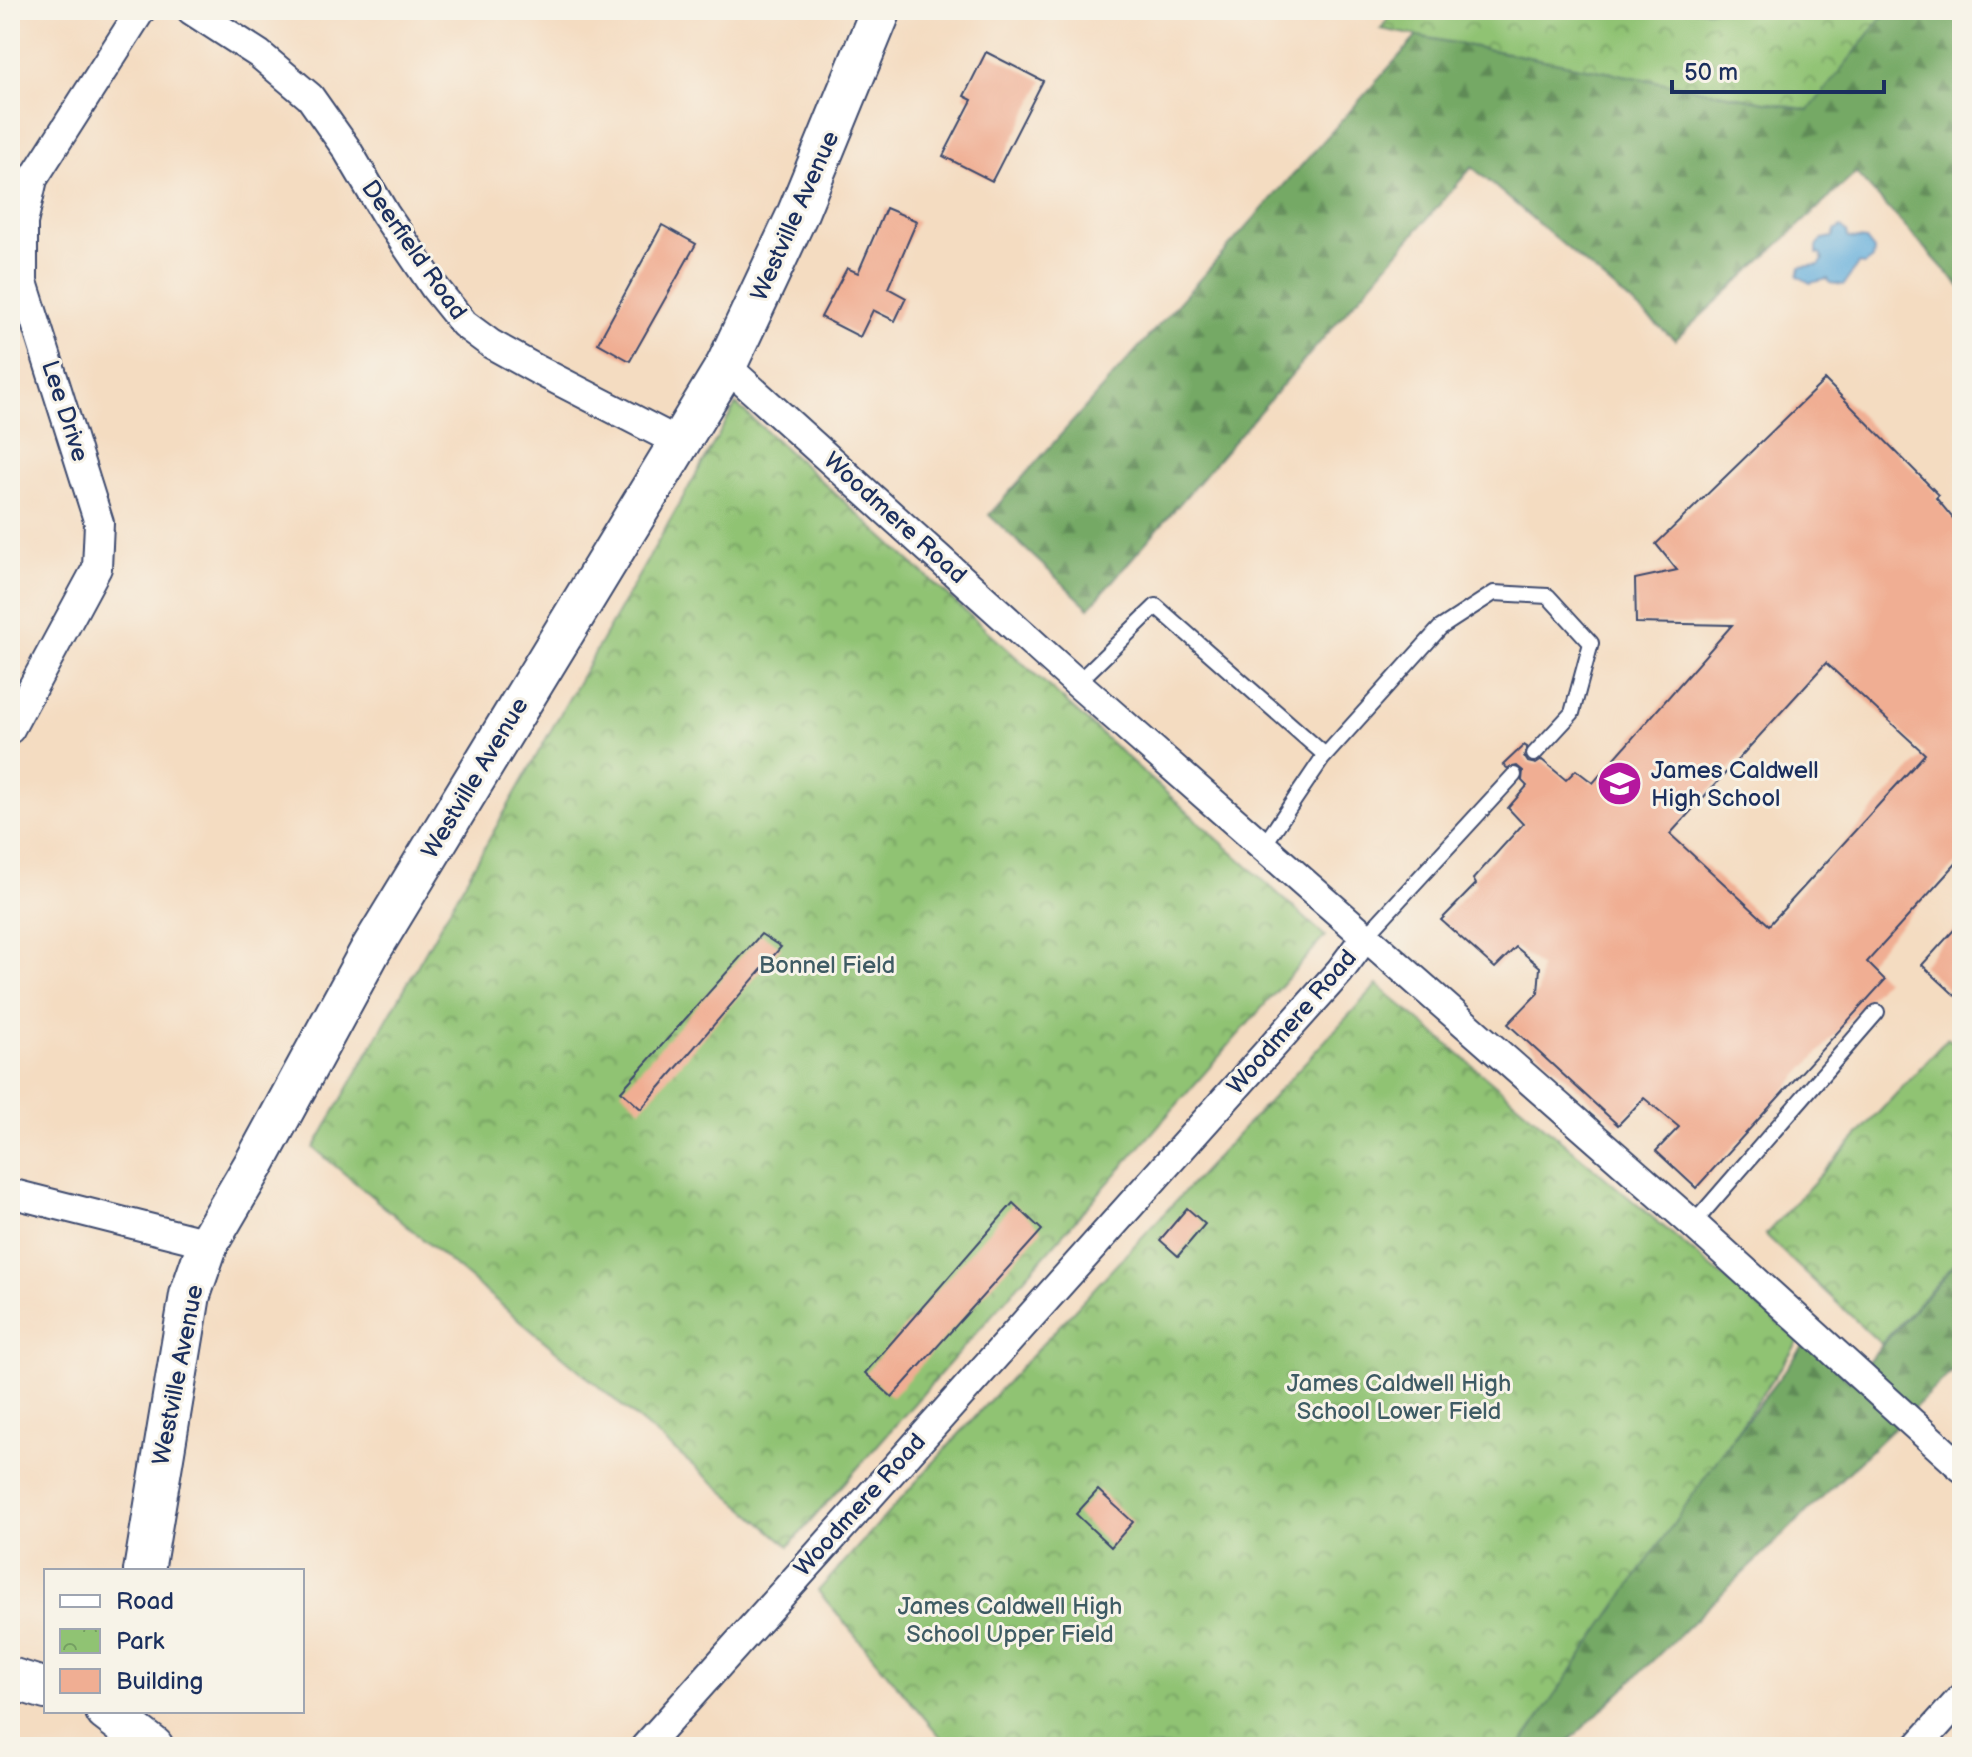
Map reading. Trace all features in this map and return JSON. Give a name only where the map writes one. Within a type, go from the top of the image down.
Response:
[{"type":"street","name":"Lee Drive","points":[[10,729],[97,568],[99,523],[23,282],[23,223],[33,179],[141,10]]},
{"type":"street","name":"Deerfield Road","points":[[191,10],[259,54],[310,97],[346,148],[426,276],[464,324],[491,344],[536,369],[678,442]]},
{"type":"street","name":"Westville Avenue","points":[[144,1569],[190,1295],[208,1243],[370,951],[726,366],[797,215],[881,10]]},
{"type":"street","name":"Woodmere Road","points":[[645,1747],[1329,983],[1366,936],[1077,683],[726,366]]},
{"type":"street","points":[[1366,936],[1693,1224],[1962,1468]]},
{"type":"street","points":[[10,1193],[208,1243]]},
{"type":"street","points":[[10,1678],[44,1688]]},
{"type":"street","points":[[1917,1747],[1962,1697]]},
{"type":"street","points":[[115,1722],[153,1747]]},
{"type":"lane","points":[[1264,845],[1325,755],[1440,628],[1494,593],[1548,596],[1591,643],[1572,713],[1534,754]]},
{"type":"lane","points":[[1077,683],[1156,606],[1325,755]]},
{"type":"lane","points":[[1366,936],[1514,775]]},
{"type":"lane","points":[[1693,1224],[1877,1012]]},
{"type":"green space","points":[[1393,10],[1888,10],[1809,110],[1381,29]]},
{"type":"green space","points":[[1888,10],[1962,10],[1962,289],[1856,173],[1675,340],[1472,167],[1089,608],[989,515],[1417,36],[1808,110]]},
{"type":"green space","name":"Bonnel Field","points":[[736,404],[1325,936],[789,1546],[314,1148]]},
{"type":"green space","name":"James Caldwell High School Lower Field","points":[[1377,985],[1799,1341],[1519,1747],[949,1747],[818,1591],[979,1412]]},
{"type":"green space","points":[[1948,1038],[1962,1050],[1962,1256],[1881,1344],[1765,1235]]},
{"type":"green space","points":[[1962,1256],[1962,1362],[1563,1747],[1517,1747],[1522,1713],[1806,1343],[1850,1381]]},
{"type":"water","points":[[1841,227],[1848,238],[1866,240],[1874,250],[1873,259],[1865,265],[1858,264],[1844,285],[1830,283],[1828,279],[1810,283],[1798,276],[1800,267],[1819,265],[1823,260],[1817,254],[1817,247],[1823,239],[1833,237]]},
{"type":"building","points":[[986,52],[1043,81],[992,181],[943,156],[972,100],[964,96]]},
{"type":"building","points":[[886,208],[917,221],[888,288],[906,298],[895,321],[873,310],[860,337],[821,317],[847,268],[858,273]]},
{"type":"building","points":[[662,225],[696,244],[630,361],[598,343]]},
{"type":"building","name":"James Caldwell High School","points":[[1825,380],[1939,495],[1936,498],[1962,529],[1962,857],[1867,962],[1885,980],[1696,1188],[1656,1151],[1679,1127],[1644,1098],[1618,1125],[1508,1024],[1538,993],[1540,967],[1516,947],[1495,968],[1441,920],[1476,884],[1473,879],[1523,824],[1508,808],[1527,786],[1522,781],[1523,771],[1517,766],[1507,768],[1503,765],[1524,745],[1527,747],[1524,756],[1528,762],[1536,764],[1542,760],[1566,780],[1576,770],[1593,783],[1732,625],[1636,623],[1635,579],[1677,570],[1656,544]],"holes":[[[1826,663],[1925,754],[1769,925],[1670,834]]]},
{"type":"building","points":[[1962,921],[1962,1002],[1922,965]]},
{"type":"building","points":[[761,934],[781,947],[641,1109],[621,1091]]},
{"type":"building","points":[[1013,1203],[1042,1230],[892,1397],[865,1373]]},
{"type":"building","points":[[1187,1208],[1205,1224],[1178,1256],[1160,1240]]},
{"type":"building","points":[[1098,1490],[1133,1522],[1111,1547],[1076,1514]]},
{"type":"place","name":"James Caldwell High School","points":[[1620,784]]},
{"type":"park label","name":"James Caldwell High School Upper Field","points":[[1010,1620]]}]
